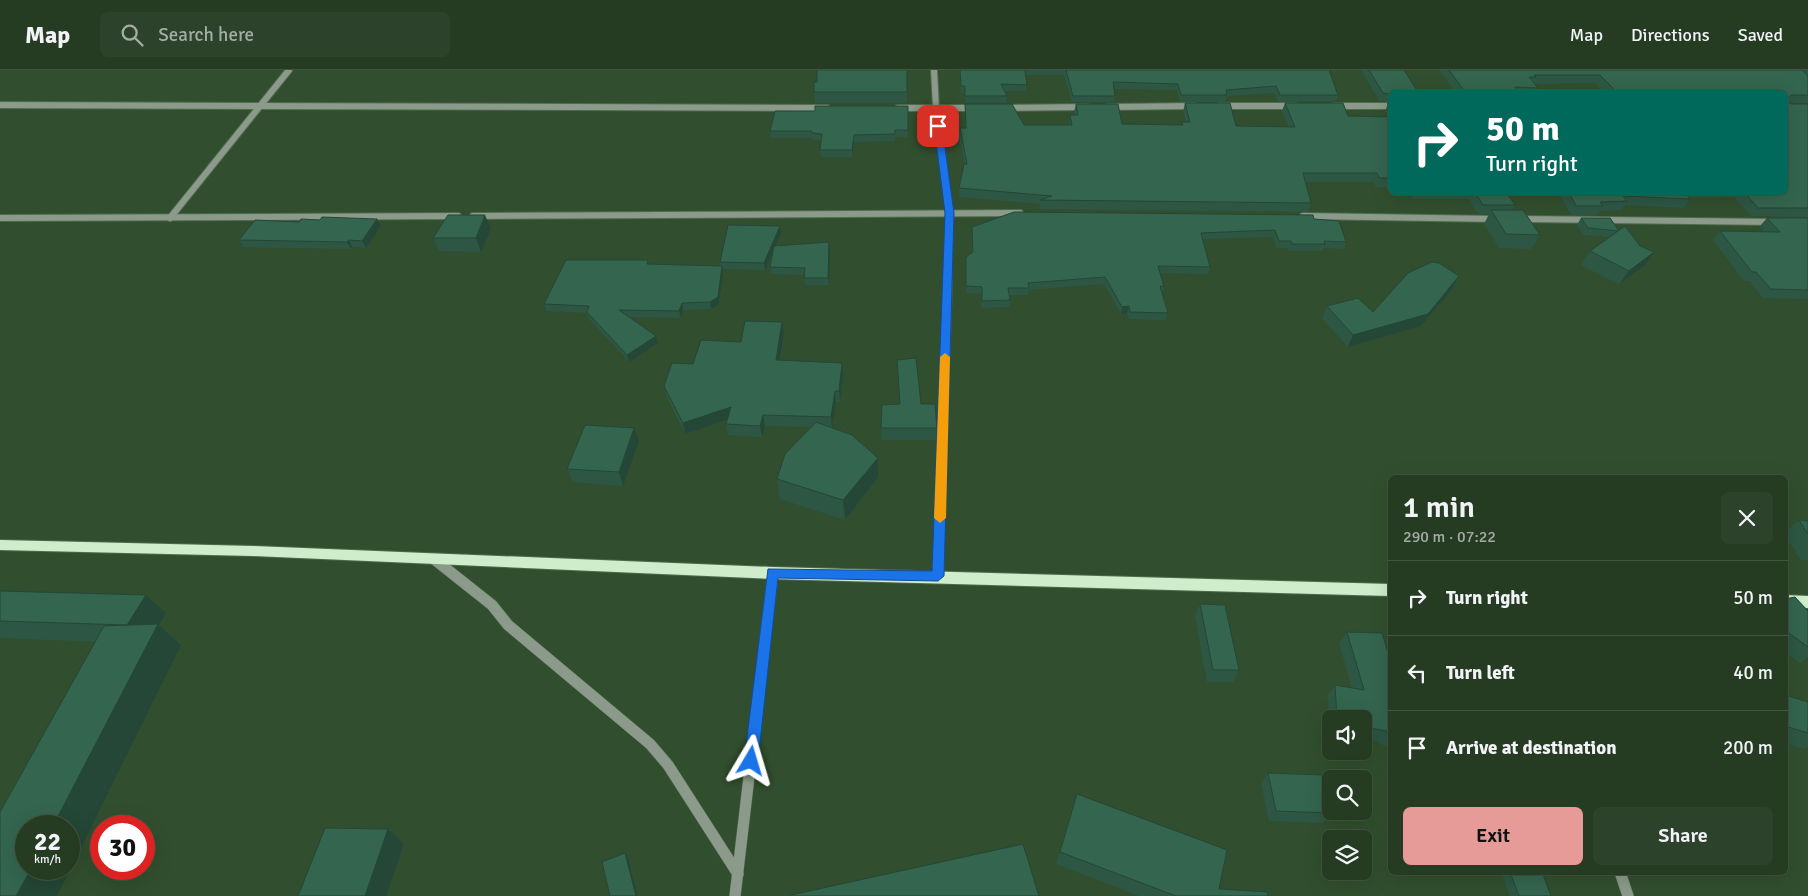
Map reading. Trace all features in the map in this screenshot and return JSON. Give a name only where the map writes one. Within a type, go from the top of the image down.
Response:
[{"type":"main road","points":[[0,545],[253,551],[772,573],[938,576],[1388,590]]},
{"type":"main road","points":[[1788,601],[1808,602]]},
{"type":"street","points":[[170,218],[289,70]]},
{"type":"street","points":[[934,70],[936,108],[950,213],[938,576]]},
{"type":"street","points":[[0,105],[836,108]]},
{"type":"street","points":[[1104,107],[1202,106]]},
{"type":"street","points":[[1212,106],[1301,106]]},
{"type":"street","points":[[1321,106],[1388,106]]},
{"type":"street","points":[[995,108],[1094,107]]},
{"type":"street","points":[[886,108],[985,108]]},
{"type":"street","points":[[0,218],[1029,214]]},
{"type":"street","points":[[1299,216],[1788,222]]},
{"type":"street","points":[[434,558],[492,605],[508,626],[650,744],[668,764],[738,874]]},
{"type":"street","points":[[735,896],[772,573]]},
{"type":"street","points":[[1621,875],[1628,896]]},
{"type":"building","points":[[817,70],[907,70],[907,92],[814,92],[814,82],[817,82]]},
{"type":"building","points":[[960,70],[1025,70],[1027,85],[1001,84],[1007,96],[965,96],[965,86],[961,86]]},
{"type":"building","points":[[1066,70],[1329,70],[1338,95],[1280,95],[1276,86],[1226,90],[1227,95],[1181,95],[1178,84],[1113,82],[1115,96],[1073,96]]},
{"type":"building","points":[[1369,70],[1404,70],[1417,90],[1388,90],[1388,94],[1383,93]]},
{"type":"building","points":[[1449,70],[1802,70],[1808,76],[1808,95],[1791,95],[1788,98],[1788,90],[1615,90],[1600,75],[1534,75],[1536,77],[1529,77],[1538,88],[1515,87],[1517,90],[1464,90]]},
{"type":"building","points":[[1788,102],[1791,104],[1808,104],[1808,208],[1758,208],[1747,195],[1788,195]]},
{"type":"building","points":[[1185,103],[1230,103],[1236,126],[1295,127],[1285,103],[1343,103],[1348,116],[1388,117],[1388,178],[1379,178],[1377,173],[1303,173],[1311,203],[1040,200],[1052,196],[959,188],[964,164],[967,164],[960,128],[966,128],[965,104],[1012,104],[1024,125],[1072,125],[1070,115],[1078,115],[1076,104],[1118,104],[1122,124],[1183,125],[1182,122],[1190,122]]},
{"type":"building","points":[[815,106],[908,106],[908,130],[895,130],[895,134],[854,135],[852,150],[820,150],[822,134],[812,133],[812,131],[770,131],[775,111],[815,111]]},
{"type":"building","points":[[1477,195],[1508,195],[1515,205],[1483,205]]},
{"type":"building","points":[[1570,195],[1687,195],[1690,199],[1623,196],[1627,201],[1600,202],[1603,206],[1576,206]]},
{"type":"building","points":[[1491,210],[1523,210],[1540,235],[1506,234]]},
{"type":"building","points":[[1014,212],[1313,215],[1314,219],[1339,221],[1346,242],[1324,241],[1325,244],[1292,244],[1291,241],[1279,241],[1275,230],[1201,233],[1210,267],[1158,266],[1164,287],[1160,286],[1168,313],[1130,312],[1129,306],[1122,307],[1105,277],[1028,283],[1029,288],[1008,288],[1010,300],[982,301],[982,287],[966,286],[966,257],[973,252],[972,227]]},
{"type":"building","points":[[448,215],[485,215],[476,238],[433,238]]},
{"type":"building","points":[[322,217],[377,219],[362,241],[239,240],[255,220],[299,222],[301,219],[320,220]]},
{"type":"building","points":[[1581,218],[1610,218],[1619,231],[1588,228]]},
{"type":"building","points":[[1767,218],[1808,218],[1808,290],[1771,289],[1756,272],[1752,272],[1720,231],[1780,232]]},
{"type":"building","points":[[728,225],[780,226],[764,263],[720,262]]},
{"type":"building","points":[[1625,226],[1640,246],[1654,252],[1629,271],[1590,251]]},
{"type":"building","points":[[829,242],[828,278],[804,278],[805,268],[770,267],[774,246]]},
{"type":"building","points":[[566,260],[648,260],[647,264],[722,266],[718,297],[710,302],[682,303],[679,311],[619,310],[656,336],[627,355],[587,312],[589,306],[544,304]]},
{"type":"building","points":[[1432,262],[1439,263],[1459,276],[1428,314],[1353,335],[1327,306],[1358,298],[1373,312],[1408,273]]},
{"type":"building","points":[[745,321],[782,322],[776,360],[842,363],[839,391],[835,391],[831,417],[763,415],[760,426],[726,424],[731,407],[683,423],[664,386],[672,363],[693,364],[701,340],[741,342]]},
{"type":"building","points":[[916,358],[921,404],[935,404],[937,428],[881,428],[882,405],[900,404],[897,360]]},
{"type":"building","points":[[816,422],[852,435],[878,458],[843,500],[777,479],[785,454]]},
{"type":"building","points":[[585,425],[634,428],[619,472],[567,469]]},
{"type":"building","points":[[1799,520],[1808,521],[1808,534]]},
{"type":"building","points":[[0,591],[146,595],[127,625],[0,621]]},
{"type":"building","points":[[1795,597],[1808,611],[1808,647],[1788,632],[1788,598]]},
{"type":"building","points":[[1200,604],[1225,605],[1239,670],[1213,670]]},
{"type":"building","points":[[158,624],[59,815],[15,815],[15,880],[25,880],[16,896],[0,896],[0,812],[104,626]]},
{"type":"building","points":[[1347,632],[1382,633],[1388,652],[1388,734],[1387,731],[1372,728],[1372,710],[1336,710],[1335,685],[1364,690]]},
{"type":"building","points":[[1788,696],[1808,702],[1808,733],[1788,727]]},
{"type":"building","points":[[1268,773],[1322,775],[1322,813],[1276,811]]},
{"type":"building","points":[[1077,794],[1227,850],[1219,889],[1267,892],[1268,896],[1176,896],[1060,852]]},
{"type":"building","points":[[325,828],[388,829],[365,896],[298,896]]},
{"type":"building","points":[[1023,844],[1039,896],[791,896],[791,895]]},
{"type":"building","points":[[625,853],[636,896],[610,896],[602,862]]},
{"type":"building","points":[[1511,875],[1543,875],[1551,896],[1519,896]]},
{"type":"slow traffic","points":[[940,518],[945,357]]},
{"type":"route","points":[[751,761],[772,573],[938,576],[950,213],[938,126]]}]
